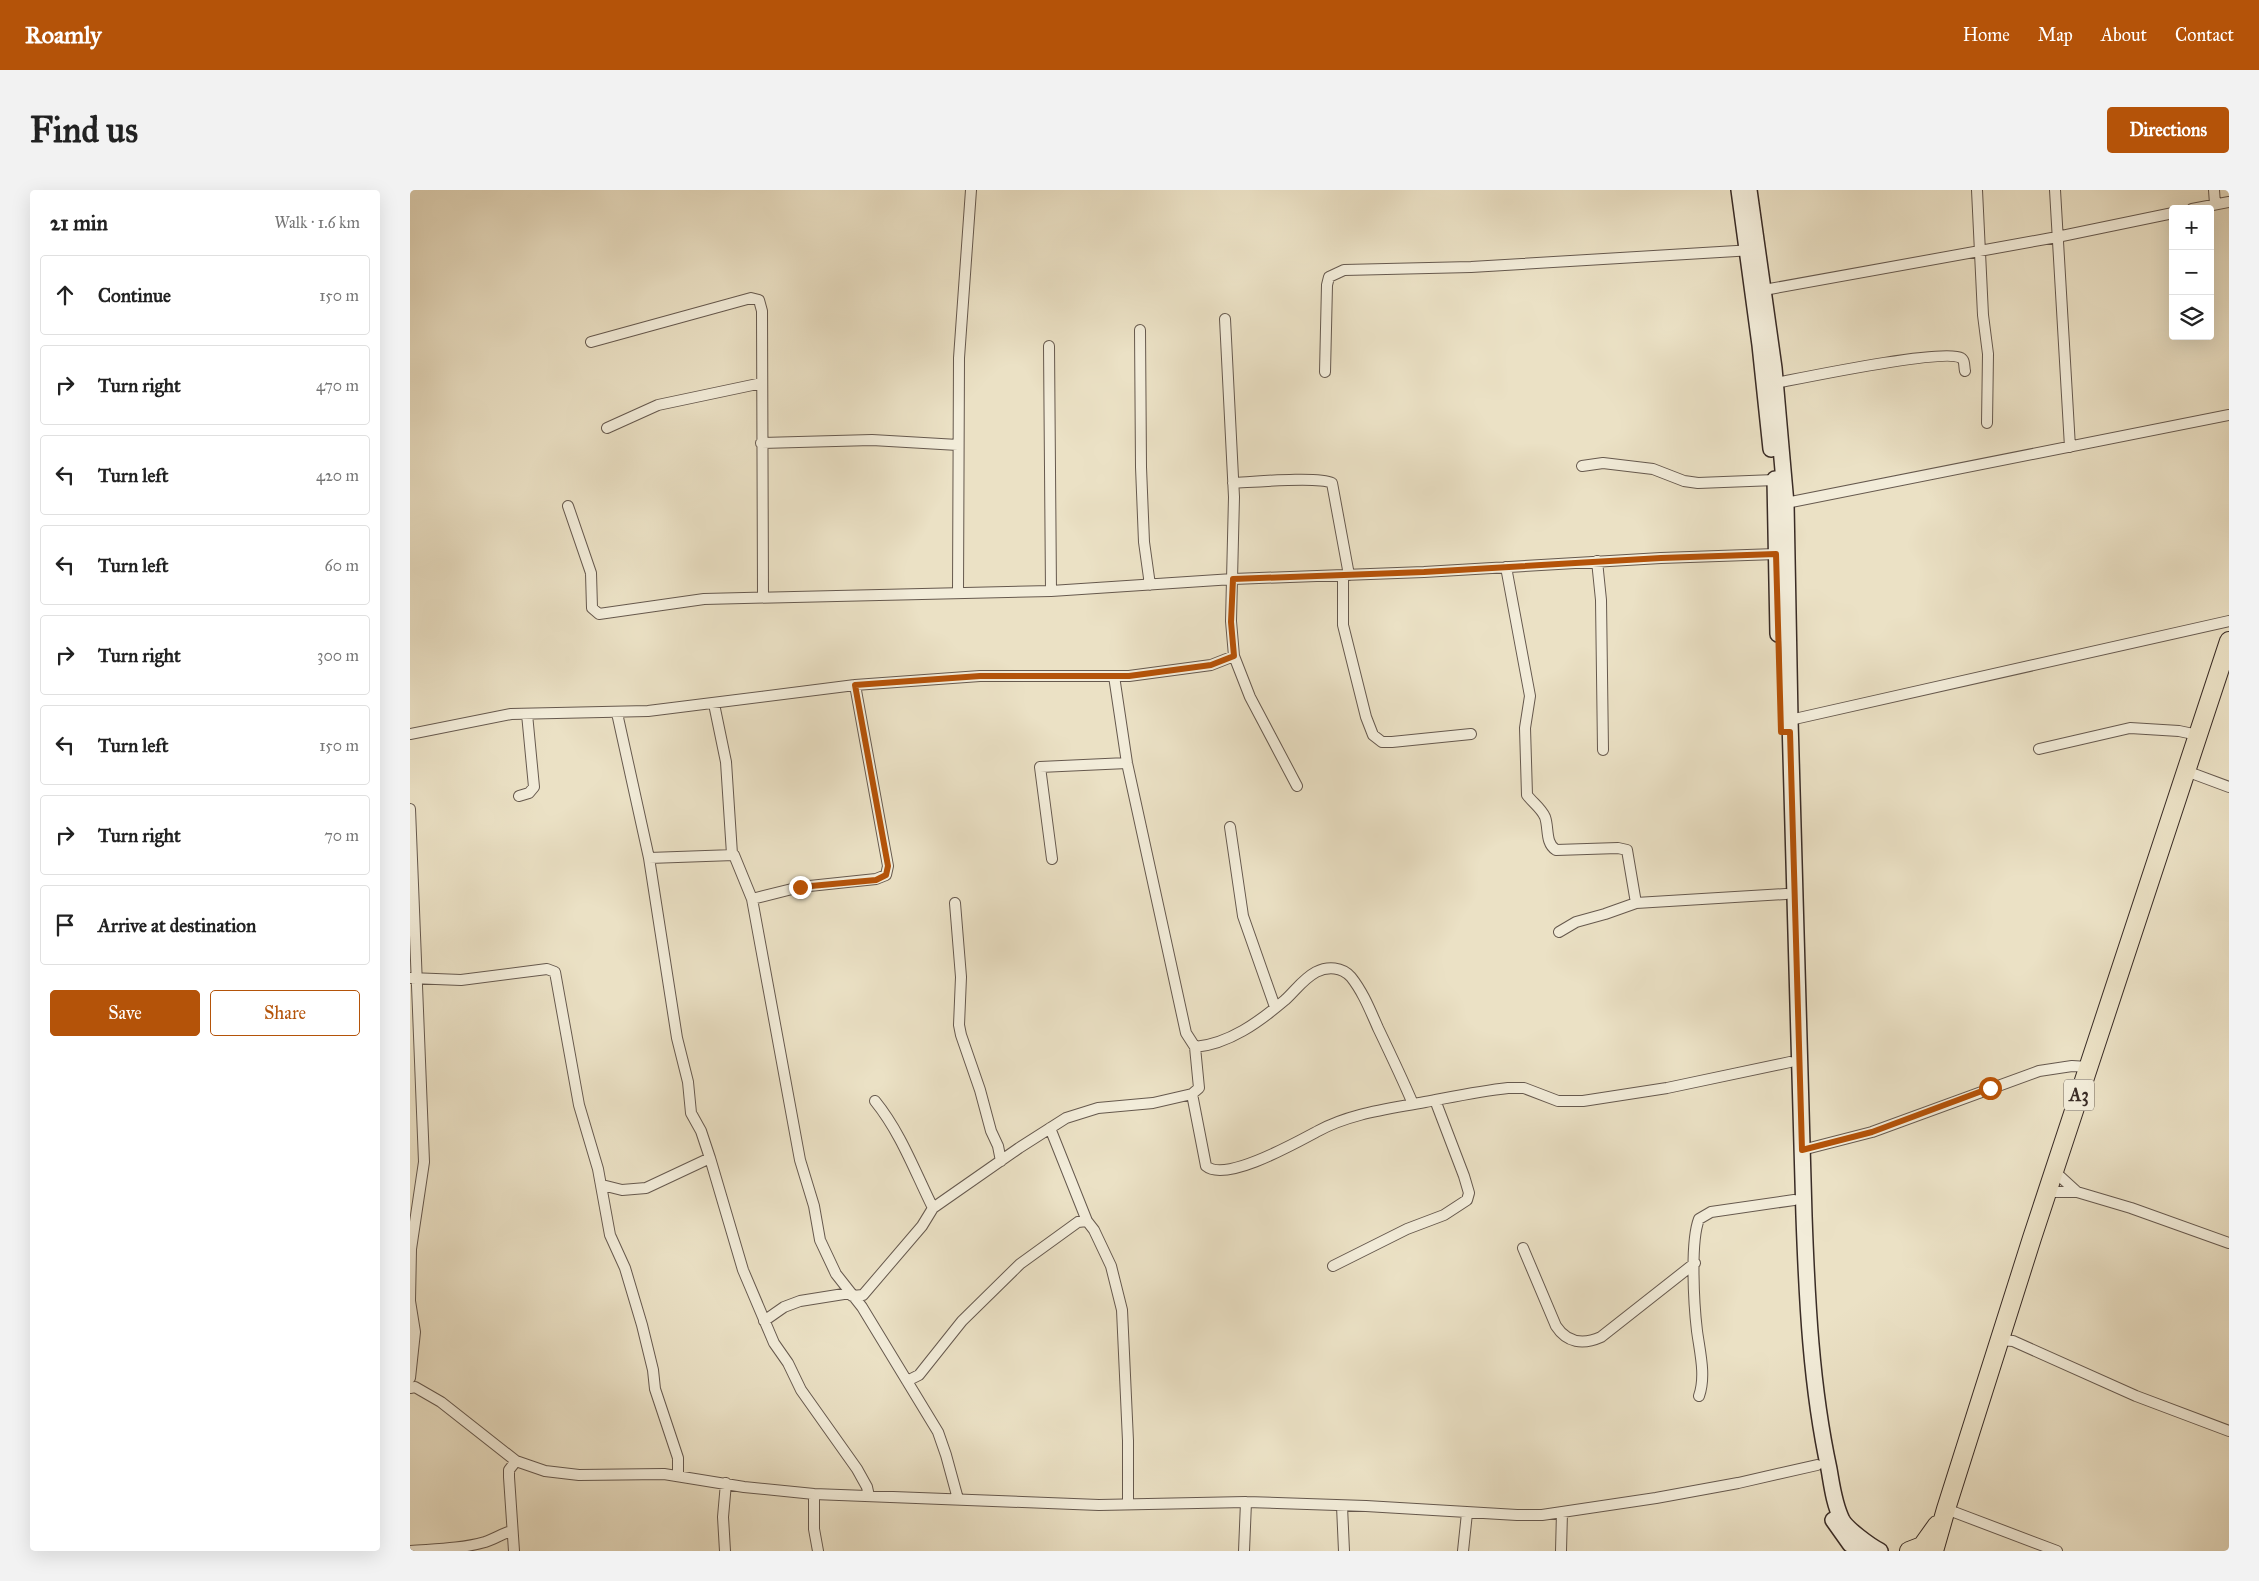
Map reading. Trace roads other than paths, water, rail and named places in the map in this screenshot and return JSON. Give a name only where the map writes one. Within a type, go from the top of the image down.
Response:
[{"type":"highway","name":"A3","points":[[1934,1551],[2047,1192],[2229,640]]},
{"type":"highway","points":[[1909,1551],[1922,1546],[1946,1509]]},
{"type":"main road","points":[[1739,190],[1752,250],[1764,290],[1776,383],[1807,1292],[1825,1449],[1837,1507],[1843,1522],[1880,1551]]},
{"type":"main road","points":[[1749,190],[1752,250],[1775,480],[1781,504],[1776,554],[1787,728],[1786,894],[1797,1286],[1806,1380],[1818,1465],[1832,1518],[1839,1530],[1860,1551]]},
{"type":"street","points":[[958,592],[959,358],[970,190]]},
{"type":"street","points":[[1977,190],[1983,315],[1988,354],[1987,423]]},
{"type":"street","points":[[2055,190],[2070,447]]},
{"type":"street","points":[[2214,190],[2215,204]]},
{"type":"street","points":[[2210,205],[2229,202]]},
{"type":"street","points":[[1764,290],[2057,237],[2169,214]]},
{"type":"street","points":[[1325,372],[1327,285],[1329,277],[1336,272],[1344,270],[1471,266],[1752,250]]},
{"type":"street","points":[[591,342],[751,298],[759,300],[762,311],[763,596]]},
{"type":"street","points":[[1225,319],[1233,483],[1231,622],[1234,656],[1250,697],[1297,786]]},
{"type":"street","points":[[1140,330],[1141,467],[1144,542],[1150,585]]},
{"type":"street","points":[[1050,346],[1051,591]]},
{"type":"street","points":[[1776,383],[1872,365],[1933,357],[1954,356],[1961,358],[1964,361],[1965,372]]},
{"type":"street","points":[[607,428],[658,405],[762,383]]},
{"type":"street","points":[[1781,504],[2229,415]]},
{"type":"street","points":[[761,443],[872,440],[958,445]]},
{"type":"street","points":[[1582,466],[1602,464],[1653,469],[1684,481],[1698,483],[1775,480]]},
{"type":"street","points":[[1233,483],[1309,480],[1332,483],[1346,575],[1344,625],[1366,718],[1373,735],[1382,742],[1392,742],[1471,734]]},
{"type":"street","points":[[568,506],[591,573],[592,608],[595,612],[607,614],[704,599],[763,596],[1051,591],[1233,579],[1776,554]]},
{"type":"street","points":[[1597,561],[1601,600],[1604,750]]},
{"type":"street","points":[[1506,567],[1530,696],[1525,737],[1527,795],[1539,807],[1545,817],[1549,843],[1556,850],[1618,848],[1627,850],[1636,903]]},
{"type":"street","points":[[1787,728],[2229,622]]},
{"type":"street","points":[[410,734],[475,720],[527,714],[617,713],[714,704],[855,685],[980,676],[1033,674],[1114,676],[1211,665],[1234,656]]},
{"type":"street","points":[[764,1321],[784,1307],[800,1301],[863,1295],[922,1226],[933,1208],[1010,1154],[1066,1118],[1090,1110],[1153,1103],[1192,1094],[1199,1088],[1195,1047],[1186,1033],[1127,763],[1114,676]]},
{"type":"street","points":[[752,899],[800,887],[876,880],[886,875],[888,866],[855,685]]},
{"type":"street","points":[[714,704],[726,762],[732,854],[739,863],[752,899],[800,1160],[814,1206],[820,1240],[836,1274],[870,1318],[943,1444],[958,1499]]},
{"type":"street","points":[[617,713],[649,858],[677,1038],[688,1082],[689,1107],[710,1158],[737,1254],[764,1321],[801,1390],[849,1455],[867,1486],[869,1496]]},
{"type":"street","points":[[519,796],[529,793],[534,788],[527,714]]},
{"type":"street","points":[[2039,749],[2130,728],[2170,730],[2198,735]]},
{"type":"street","points":[[1052,859],[1040,767],[1127,763]]},
{"type":"street","points":[[2186,771],[2229,787]]},
{"type":"street","points":[[410,809],[413,978],[424,1162],[411,1249],[410,1301],[414,1332],[410,1378]]},
{"type":"street","points":[[1230,827],[1243,916],[1275,1007]]},
{"type":"street","points":[[649,858],[691,858],[732,854]]},
{"type":"street","points":[[1559,932],[1576,922],[1636,903],[1786,894]]},
{"type":"street","points":[[954,903],[961,977],[959,1025],[991,1132],[998,1146],[1001,1161]]},
{"type":"street","points":[[1195,1047],[1211,1045],[1226,1040],[1275,1007],[1316,972],[1328,968],[1344,971],[1350,976],[1364,997],[1413,1104]]},
{"type":"street","points":[[413,978],[461,980],[546,969],[555,972],[579,1105],[602,1185],[610,1234],[625,1268],[639,1313],[653,1370],[655,1389],[678,1458],[678,1476]]},
{"type":"street","points":[[1192,1094],[1206,1166],[1214,1171],[1261,1160],[1293,1146],[1319,1130],[1354,1116],[1434,1100],[1489,1090],[1524,1088],[1554,1100],[1583,1101],[1667,1088],[1790,1062]]},
{"type":"street","points":[[1802,1150],[1872,1132],[2039,1071],[2072,1066],[2088,1067]]},
{"type":"street","points":[[1333,1266],[1407,1229],[1444,1215],[1466,1200],[1469,1192],[1464,1176],[1434,1100]]},
{"type":"street","points":[[875,1101],[890,1119],[898,1133],[933,1208]]},
{"type":"street","points":[[1050,1128],[1087,1221],[1111,1266],[1122,1310],[1128,1441],[1128,1504]]},
{"type":"street","points":[[998,1146],[1010,1154]]},
{"type":"street","points":[[602,1185],[622,1190],[646,1188],[710,1158]]},
{"type":"street","points":[[2054,1171],[2077,1192]]},
{"type":"street","points":[[2047,1192],[2077,1192],[2131,1208],[2229,1243]]},
{"type":"street","points":[[1699,1396],[1703,1386],[1695,1314],[1695,1236],[1701,1217],[1711,1212],[1794,1200]]},
{"type":"street","points":[[907,1381],[920,1375],[962,1321],[1020,1264],[1078,1222],[1087,1221]]},
{"type":"street","points":[[1524,1248],[1556,1326],[1561,1334],[1577,1342],[1601,1337],[1695,1263]]},
{"type":"street","points":[[2000,1340],[2012,1341],[2136,1396],[2229,1431]]},
{"type":"street","points":[[410,1388],[415,1387],[441,1402],[516,1461],[530,1467],[562,1474],[651,1473],[814,1494],[1099,1505],[1246,1502],[1517,1515],[1562,1512],[1738,1483],[1818,1465]]},
{"type":"street","points":[[514,1551],[511,1531],[509,1470],[516,1461]]},
{"type":"street","points":[[724,1551],[723,1517],[726,1483]]},
{"type":"street","points":[[814,1494],[814,1529],[818,1551]]},
{"type":"street","points":[[1244,1551],[1246,1502]]},
{"type":"street","points":[[1342,1506],[1344,1551]]},
{"type":"street","points":[[1946,1509],[2057,1551]]},
{"type":"street","points":[[1561,1551],[1562,1512]]},
{"type":"street","points":[[1463,1551],[1467,1513]]},
{"type":"street","points":[[410,1551],[446,1550],[484,1542],[511,1531]]}]
